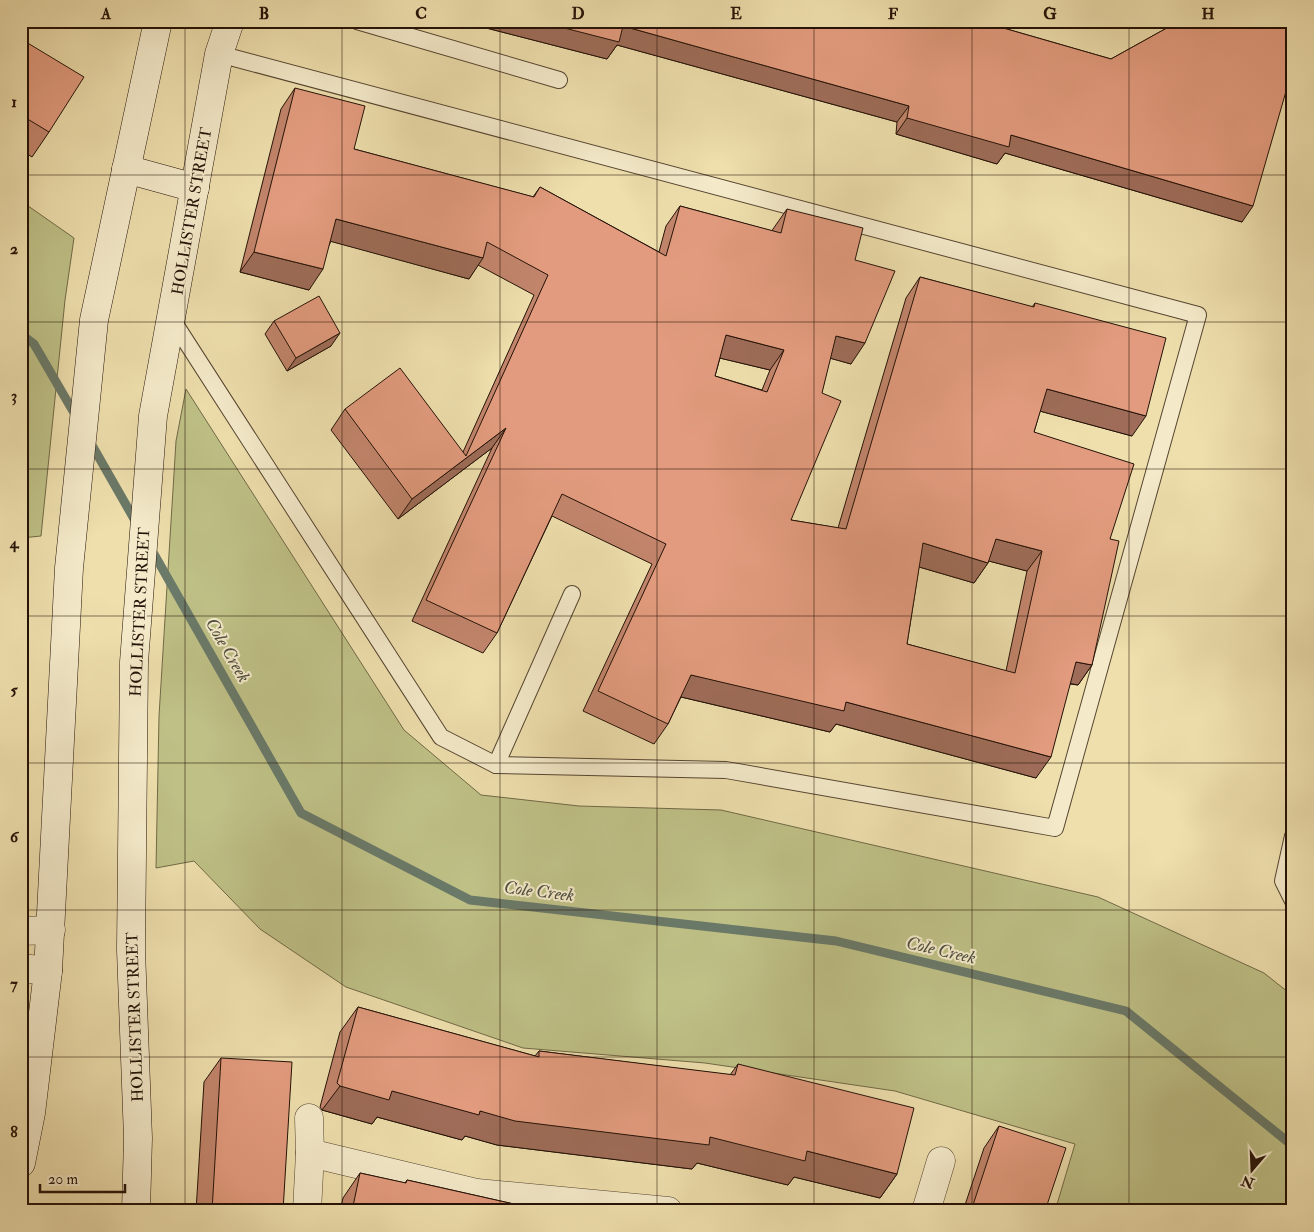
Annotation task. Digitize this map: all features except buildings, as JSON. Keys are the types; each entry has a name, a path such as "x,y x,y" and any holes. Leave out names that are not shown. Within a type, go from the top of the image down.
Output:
{"main road":[{"path":"21,1163 30,1113 52,930 69,568 94,320 158,21"},
{"name":"HOLLISTER STREET","path":"136,1211 138,1138 130,950 134,662 153,416 219,54 230,21"},
{"path":"126,169 195,188"},
{"path":"21,931 52,930"},
{"path":"21,968 48,971"},
{"path":"307,1211 310,1118"},
{"path":"310,1153 477,1193 668,1211"},
{"path":"926,1211 941,1161"}],"lane":[{"path":"357,21 558,80"},
{"path":"171,318 441,737 496,764 726,770 1055,828 1198,315 219,54"},
{"path":"496,764 572,594"},
{"path":"1293,836 1283,881 1293,901"}],"green space":[{"path":"21,201 74,238 65,300 41,536 21,538"},
{"path":"186,389 404,730 481,795 579,806 721,810 1098,897 1264,973 1293,996 1293,1211 1055,1211 1075,1144 895,1091 705,1063 523,1048 346,987 260,929 194,861 156,868 159,716 176,441"}],"waterway":[{"name":"Cole Creek","path":"21,334 34,344 77,418"},
{"name":"Cole Creek","path":"89,440 137,524"},
{"name":"Cole Creek","path":"150,547 301,813 470,900 836,941 1126,1011 1293,1146"}]}
